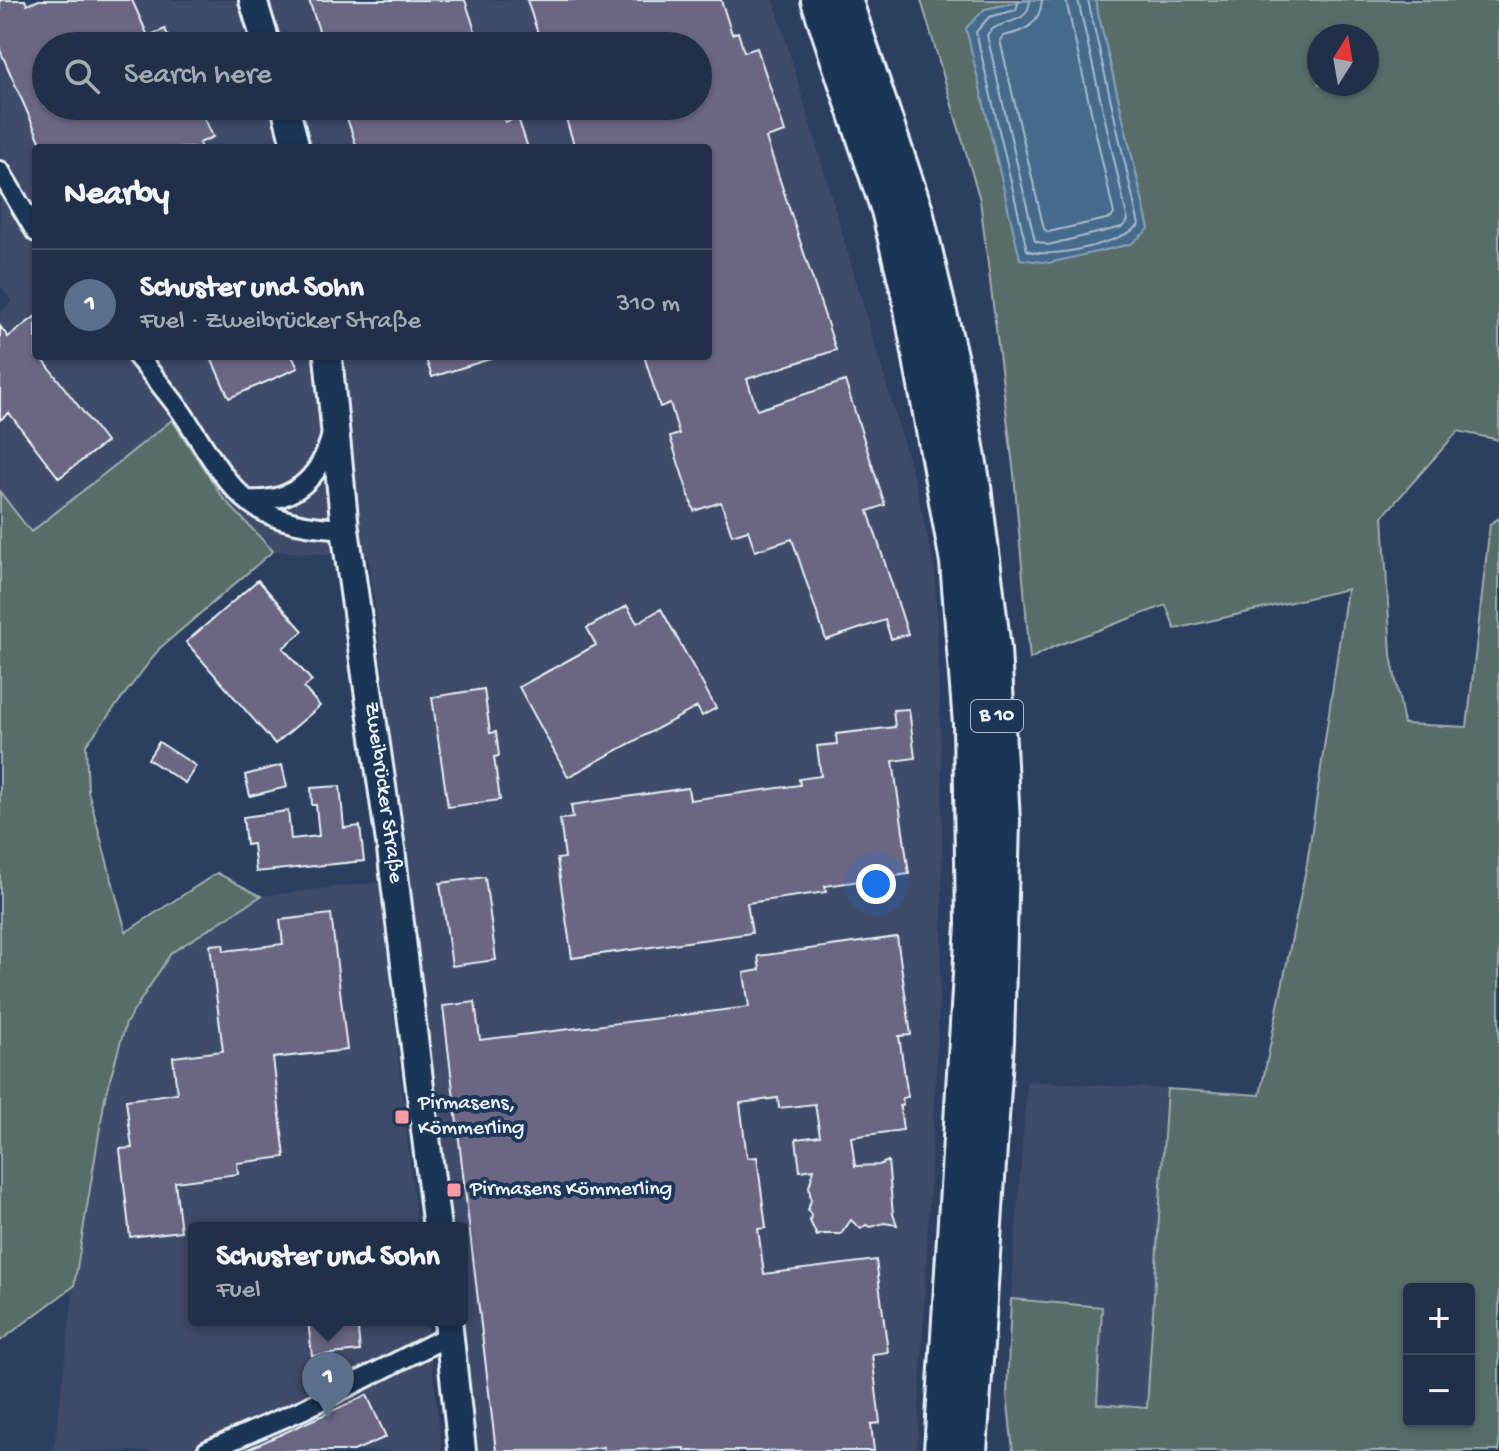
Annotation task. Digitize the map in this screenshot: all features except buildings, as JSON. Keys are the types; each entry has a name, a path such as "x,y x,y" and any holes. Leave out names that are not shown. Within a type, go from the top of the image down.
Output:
{"highway":[{"name":"B 10","path":"819,0 889,210 909,292 958,562 971,724 974,925 942,1451"},
{"name":"B 10","path":"844,0 915,211 953,373 973,487 993,649 1002,822 996,1042 969,1451"}],"street":[{"path":"253,0 263,32"},
{"path":"289,120 295,144"},
{"path":"0,171 32,225"},
{"path":"140,360 181,411 231,485 248,500 265,513 288,521 345,529"},
{"name":"Zweibrücker Straße","path":"328,360 345,529 391,849 436,1222"},
{"path":"248,500 267,502 282,498 309,481 323,459 334,427"},
{"path":"207,1451 304,1409 449,1327 462,1451"}],"shaded area":[{"path":"0,0 774,0 916,486 935,571 942,785 942,941 917,1451 478,1451 463,1326 468,1326 468,1222 450,1222 369,557 273,551 223,498 172,421 31,532 0,492 0,312 12,302 0,285"},
{"path":"379,882 416,1222 188,1222 188,1326 428,1326 442,1451 54,1451 74,1286 105,1097 126,1023 171,953 261,896"},
{"path":"1027,1081 1167,1089 1147,1408 1097,1405 1102,1307 1011,1299"}],"green space":[{"path":"921,0 1030,0 985,9 1149,229 1095,0 1499,0 1499,440 1458,431 1383,516 1391,655 1404,724 1467,727 1490,524 1499,518 1499,1451 1013,1451 1007,1395 1011,1299 1102,1307 1097,1404 1147,1408 1167,1089 1260,1095 1307,864 1347,589 1175,629 1166,605 1053,647 1030,659 1014,474 980,200"},
{"path":"172,420 223,498 273,551 160,648 86,745 88,791 126,932 217,873 261,896 171,953 126,1023 105,1097 74,1286 0,1341 0,492 31,532"}],"water":[{"path":"1030,0 1095,0 1149,229 1131,244 1049,263 1020,259 966,28 985,9"}],"place":[{"name":"Pirmasens, Kömmerling","path":"402,1117"},
{"name":"Pirmasens Kömmerling","path":"454,1190"},
{"name":"Schuster und Sohn","path":"328,1418"}]}
